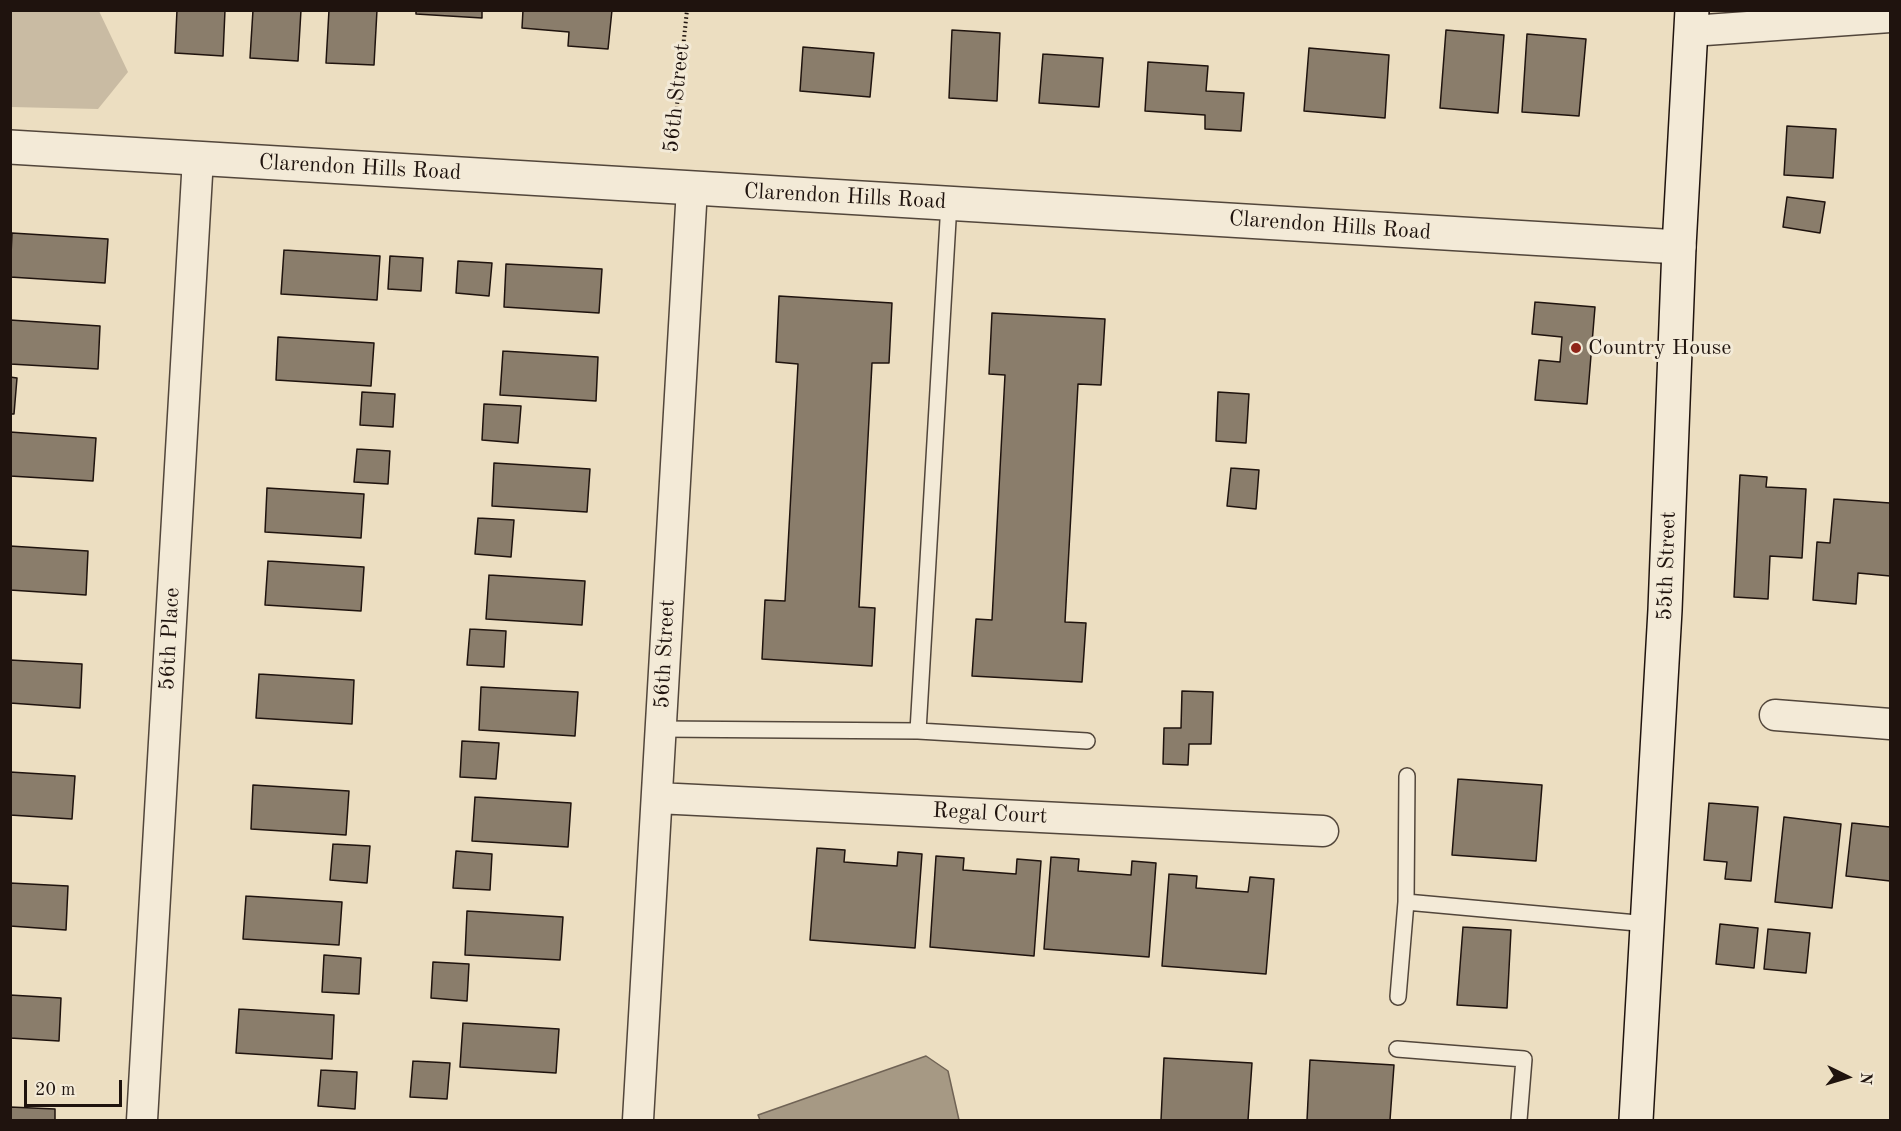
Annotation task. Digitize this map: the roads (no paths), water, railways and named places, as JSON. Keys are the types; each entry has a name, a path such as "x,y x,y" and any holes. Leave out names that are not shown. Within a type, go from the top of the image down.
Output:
{"street":[{"path":"1691,21 1890,18"},
{"name":"55th Street","path":"1635,1120 1665,610 1679,247 1691,21"},
{"name":"Clarendon Hills Road","path":"10,147 1679,247"},
{"name":"56th Place","path":"142,1120 198,158"},
{"name":"56th Street","path":"638,1120 657,798 680,187"},
{"path":"1775,715 1890,724"},
{"name":"Regal Court","path":"657,798 1323,831"}],"lane":[{"path":"918,731 949,203"},
{"path":"660,729 918,731 1087,741"},
{"path":"1398,997 1406,902 1407,776"},
{"path":"1406,902 1648,924"},
{"path":"1397,1049 1524,1059 1519,1120"}],"place":[{"name":"Country House","path":"1576,348"}]}
